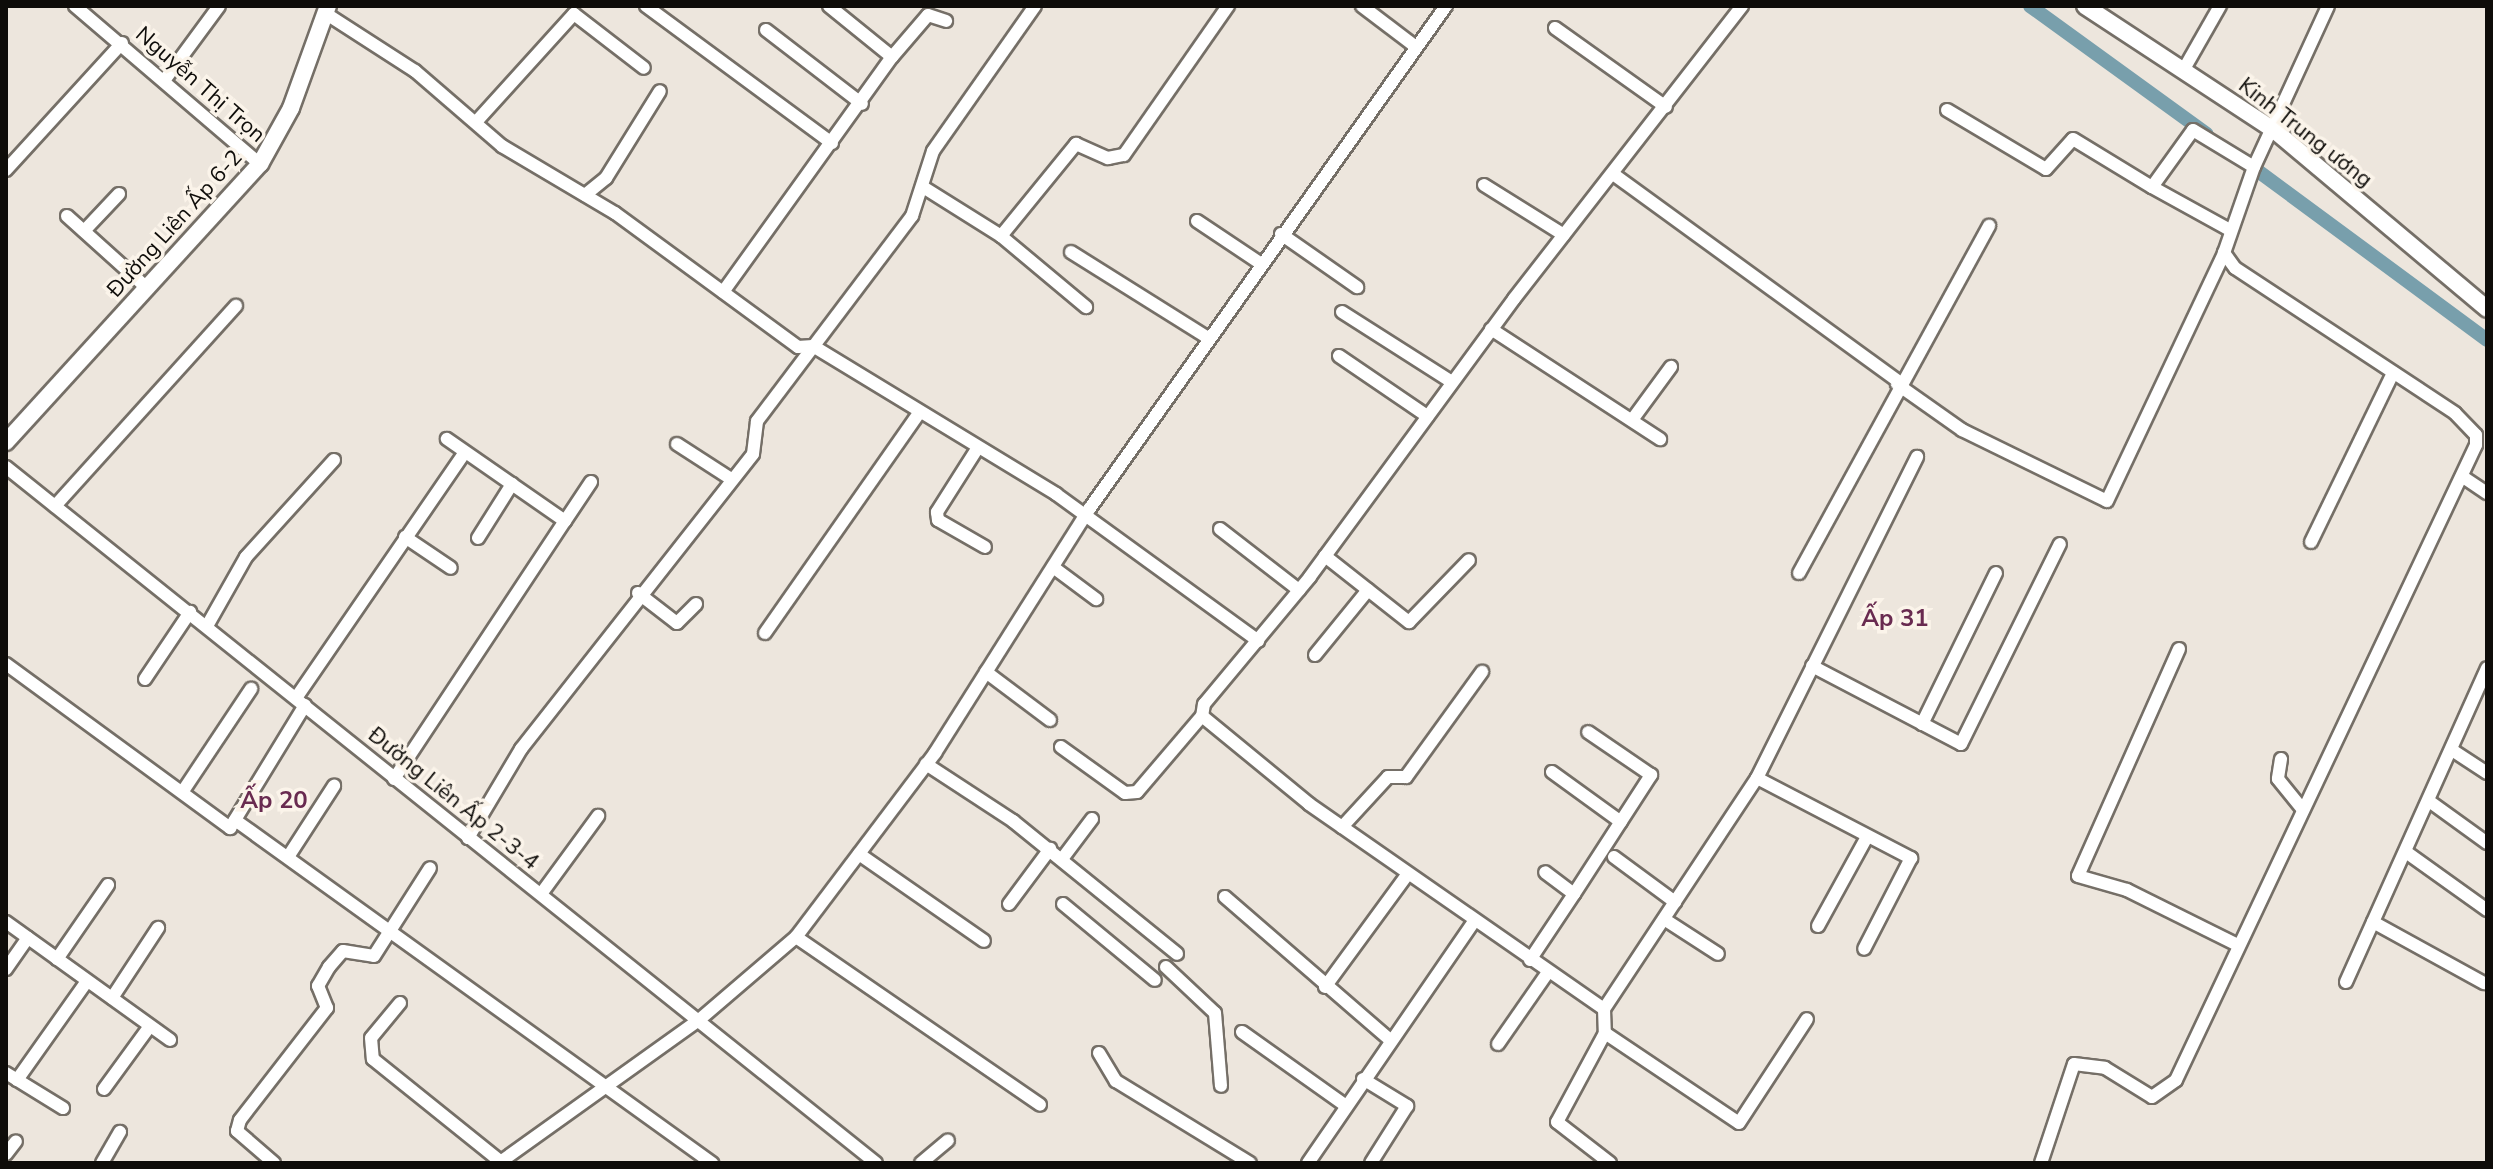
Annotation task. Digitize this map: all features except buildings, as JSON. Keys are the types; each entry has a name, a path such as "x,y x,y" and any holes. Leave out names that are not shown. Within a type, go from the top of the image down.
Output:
{"street":[{"name":"Nguyễn Thị Trọn","path":"75,6 166,78 260,164"},
{"path":"166,78 219,6"},
{"path":"646,6 832,143"},
{"path":"829,6 892,57"},
{"path":"468,838 521,749 638,593 753,454 757,421 912,216 933,151 1035,6"},
{"path":"1001,236 1076,144 1108,158 1124,155 1228,6"},
{"path":"1362,6 1416,47"},
{"path":"400,1003 371,1038 373,1059 500,1163 699,1020 796,937 926,764 1085,516 1260,263 1446,6"},
{"path":"1061,747 1125,793 1137,792 1202,716 1204,704 1299,590 1491,329 1742,6"},
{"name":"Kinh Trung ương","path":"2085,6 2184,69 2487,309"},
{"path":"2184,69 2220,6"},
{"path":"1613,174 1962,430 2105,502 2224,253 2254,167 2328,6"},
{"path":"327,9 538,171 585,195 798,347 813,346 1085,516 1258,641"},
{"name":"Đường Liên Ấp 6-2","path":"6,442 260,164 291,108 327,9"},
{"path":"476,122 574,14 644,68"},
{"path":"723,292 862,104 892,57 928,15 946,21"},
{"path":"1555,28 1666,107"},
{"path":"766,30 862,104"},
{"path":"6,170 122,43"},
{"path":"585,195 606,178 660,91"},
{"path":"1947,110 2046,169 2073,139 2230,230"},
{"path":"2152,187 2193,130 2254,167"},
{"path":"1484,185 1564,235"},
{"path":"923,187 1001,236 1086,307"},
{"path":"84,231 119,194"},
{"path":"67,216 147,288"},
{"path":"1197,221 1260,263"},
{"path":"1799,573 1898,383 1989,226"},
{"path":"1281,234 1357,287"},
{"path":"1071,252 1208,338"},
{"path":"2041,1163 2074,1064 2105,1068 2152,1097 2163,1094 2463,477 2476,435 2393,373 2235,268 2224,253"},
{"path":"55,506 236,306"},
{"path":"1342,312 1452,382"},
{"path":"1491,329 1660,439"},
{"path":"1339,356 1427,416"},
{"path":"1632,420 1671,367"},
{"path":"2311,542 2393,373"},
{"path":"765,633 919,413"},
{"path":"447,439 565,521"},
{"path":"677,444 731,479"},
{"path":"977,449 937,512 938,520 985,547"},
{"path":"6,664 230,828 300,702 405,537 465,452"},
{"path":"1610,1163 1557,1122 1605,1033 1604,1009 1757,778 1917,457"},
{"path":"207,626 246,557 334,460"},
{"name":"Đường Liên Ấp 2-3-4","path":"6,467 876,1163"},
{"path":"2463,477 2487,493"},
{"path":"394,779 591,482"},
{"path":"478,538 512,484"},
{"path":"1220,529 1299,590"},
{"path":"405,537 451,568"},
{"path":"1812,666 1961,744 1971,733 2060,544"},
{"path":"1325,556 1368,590 1416,620 1469,560"},
{"path":"1053,567 1096,599"},
{"path":"1922,724 1996,573"},
{"path":"1315,655 1368,590"},
{"path":"638,593 678,624 696,604"},
{"path":"145,679 190,612"},
{"path":"2179,649 2078,876 2127,890 2238,945"},
{"path":"2346,982 2487,668"},
{"path":"986,672 1050,720"},
{"path":"1342,827 1388,777 1406,777 1482,672"},
{"path":"183,791 251,689"},
{"path":"1202,716 1407,875 1473,923 1604,1009"},
{"path":"1530,960 1651,775 1588,732"},
{"path":"2452,750 2487,773"},
{"path":"2281,759 2278,779 2302,809"},
{"path":"926,764 1050,849 1177,954"},
{"path":"1552,772 1621,822"},
{"path":"1757,778 1911,858 1864,949"},
{"path":"288,857 334,786"},
{"path":"2429,801 2487,843"},
{"path":"541,894 598,816"},
{"path":"1062,859 1092,819"},
{"path":"235,820 712,1163"},
{"path":"1818,926 1867,837"},
{"path":"1009,904 1050,849"},
{"path":"2406,852 2487,910"},
{"path":"859,854 984,941"},
{"path":"1614,857 1675,902"},
{"path":"274,1163 237,1131 240,1120 327,1008 318,986 329,967 343,951 374,956 430,868"},
{"path":"1545,872 1574,894"},
{"path":"1325,987 1407,875"},
{"path":"57,959 108,885"},
{"path":"1225,897 1325,987 1389,1039"},
{"path":"1063,904 1155,980"},
{"path":"1664,919 1718,954"},
{"path":"6,922 170,1040"},
{"path":"2373,922 2484,983"},
{"path":"1308,1163 1389,1039 1473,923"},
{"path":"112,998 158,928"},
{"path":"796,937 1040,1105"},
{"path":"6,969 28,938"},
{"path":"1166,967 1215,1013 1221,1086"},
{"path":"1498,1044 1548,972"},
{"path":"63,1108 12,1076 87,981"},
{"path":"1605,1033 1739,1123 1807,1019"},
{"path":"104,1089 150,1026"},
{"path":"1242,1032 1346,1106"},
{"path":"1099,1053 1116,1081 1250,1163"},
{"path":"1363,1079 1407,1106 1371,1163"},
{"path":"102,1163 120,1132"},
{"path":"921,1163 948,1140"},
{"path":"6,1154 16,1141"}],"waterway":[{"path":"2030,6 2207,134"},
{"path":"2243,160 2487,340"}],"district":[{"name":"Ấp 31","path":"1895,619"},
{"name":"Ấp 20","path":"274,801"}]}
